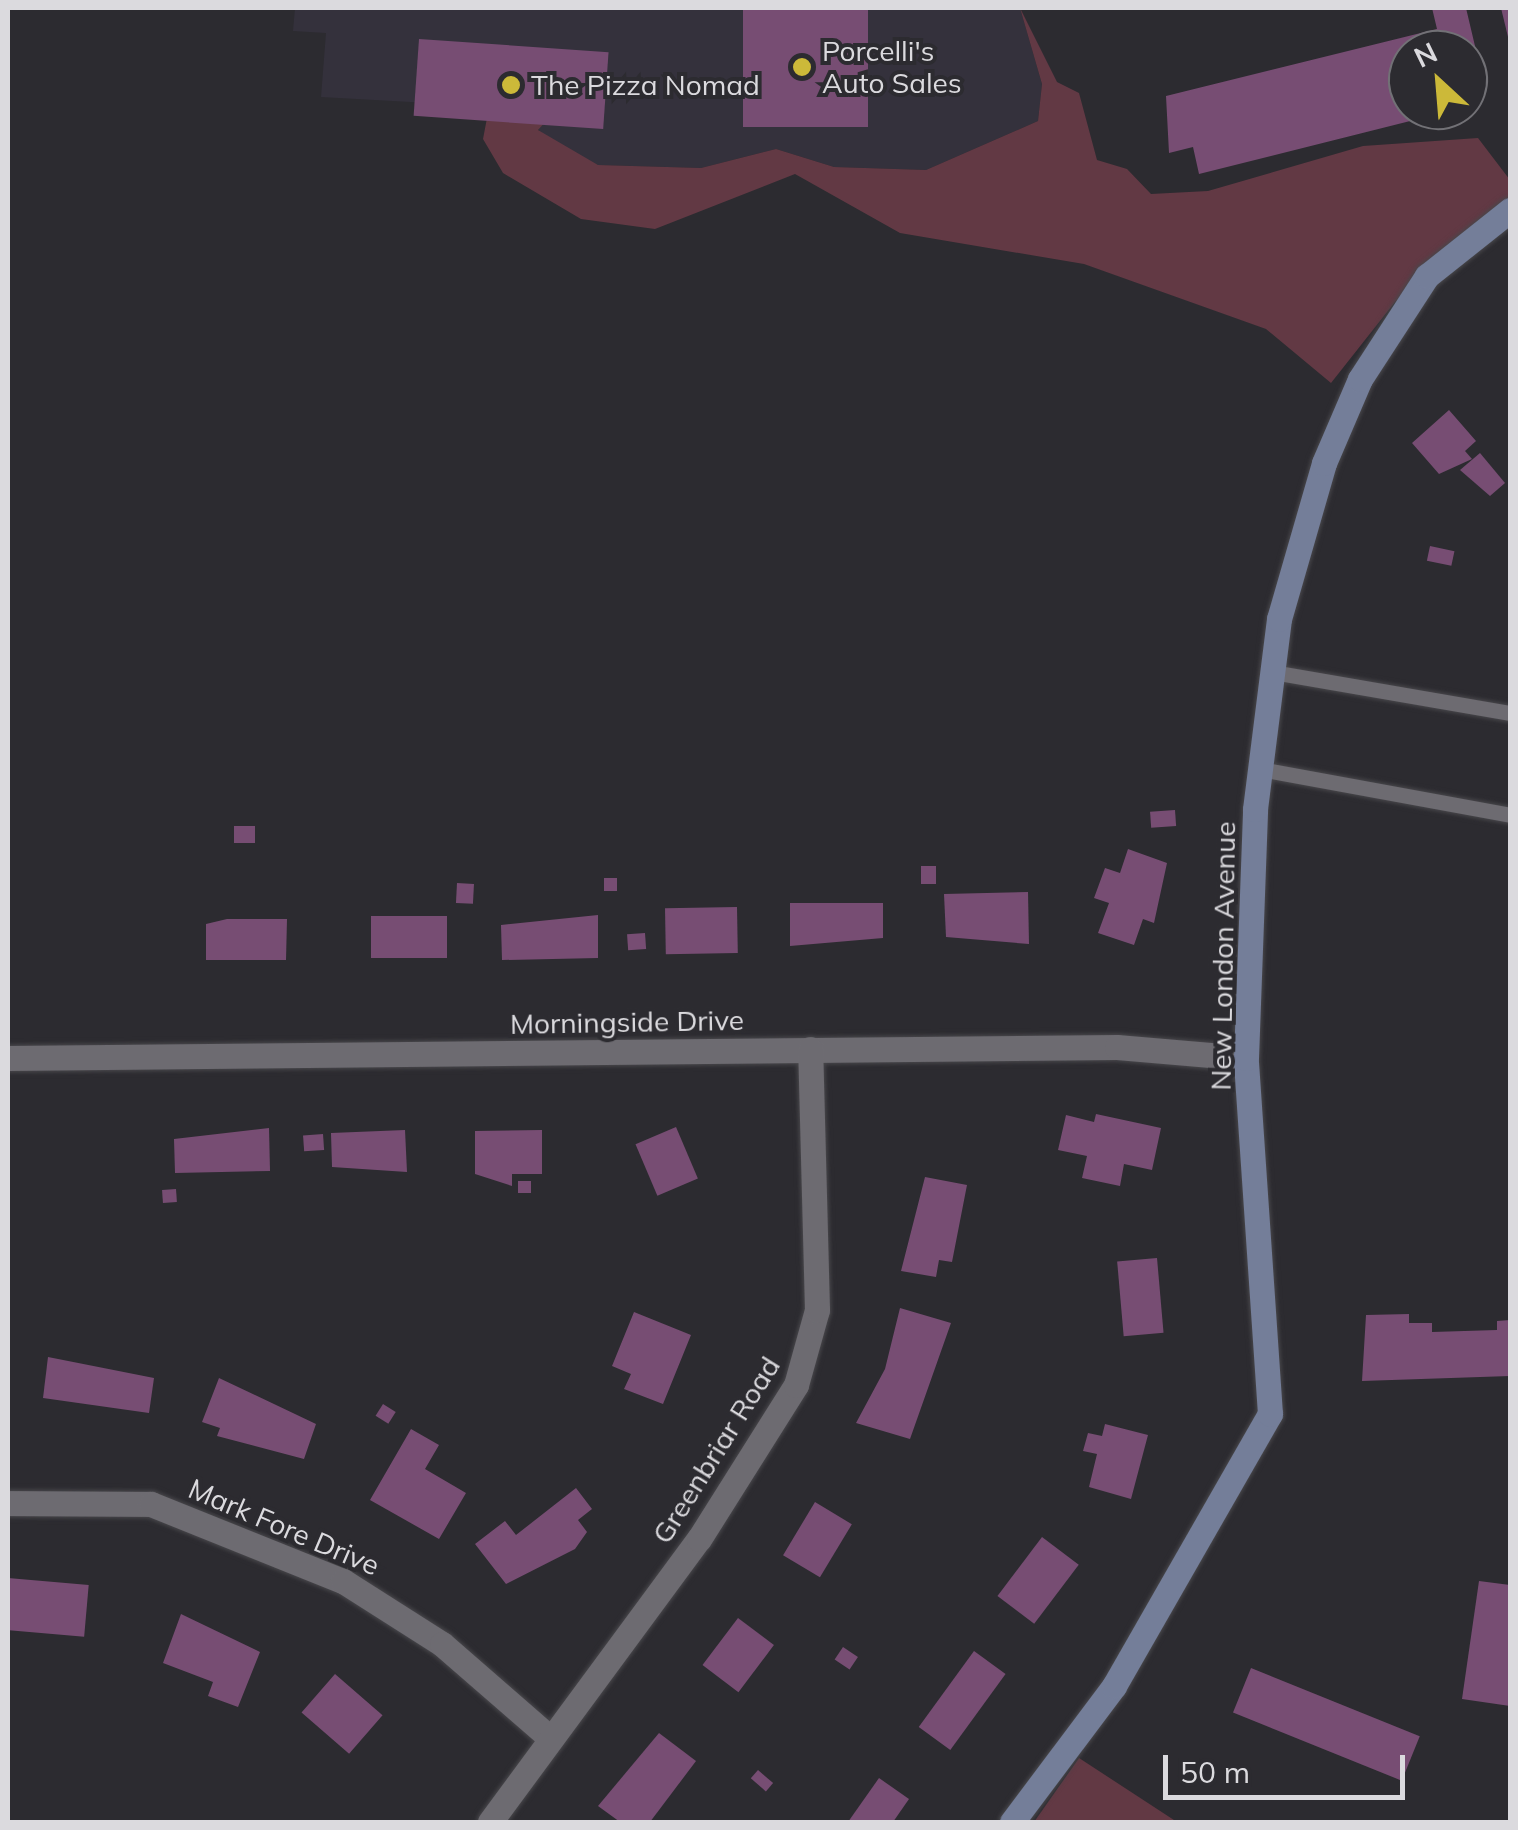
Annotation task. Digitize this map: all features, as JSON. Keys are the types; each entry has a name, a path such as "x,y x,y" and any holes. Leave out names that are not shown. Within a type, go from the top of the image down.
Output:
{"main road":[{"name":"New London Avenue","path":"1012,1822 1114,1686 1270,1414 1246,1058 1260,769 1272,672 1324,463 1360,380 1427,276 1510,210"}],"street":[{"name":"Morningside Drive","path":"8,1058 1117,1046 1246,1058"},
{"name":"Greenbriar Road","path":"490,1822 699,1540 811,1346 819,1208 810,1049"},
{"name":"Mark Fore Drive","path":"8,1503 151,1504 343,1581 442,1644 550,1738"}],"lane":[{"path":"1272,672 1510,713"},
{"path":"1260,769 1510,815"}],"shaded area":[{"path":"295,8 1020,8 1042,84 1038,121 926,170 834,167 776,149 701,168 598,165 547,142 538,129 555,110 321,97 326,33 293,31"},
{"path":"1020,8 1057,82 1079,93 1097,160 1127,169 1151,194 1208,191 1363,146 1478,138 1510,180 1510,206 1395,302 1331,383 1266,329 1084,264 900,233 795,174 655,229 581,219 503,173 483,139 487,118 557,109 538,130 598,165 701,168 776,149 834,167 926,170 1038,121 1042,84"},
{"path":"1079,1758 1177,1822 1034,1822"}],"building":[{"name":"Porcelli's Auto Sales","path":"743,8 868,8 868,127 743,127"},
{"path":"1432,8 1466,8 1471,30 1433,30 1437,29"},
{"path":"1501,8 1510,8 1510,41 1509,41"},
{"name":"The Pizza Nomad","path":"419,39 609,52 603,129 414,116"},
{"path":"1388,41 1388,127 1199,174 1193,147 1169,153 1166,96"},
{"path":"1449,410 1476,441 1465,451 1472,459 1439,474 1412,443"},
{"path":"1480,453 1505,483 1490,496 1460,470"},
{"path":"1430,546 1454,551 1451,566 1427,561"},
{"path":"1175,810 1176,826 1151,828 1150,812"},
{"path":"234,826 255,826 255,843 234,843"},
{"path":"1128,849 1167,863 1154,923 1143,919 1134,945 1098,933 1109,903 1094,898 1105,868 1120,873"},
{"path":"921,866 936,866 936,884 921,884"},
{"path":"604,878 617,878 617,891 604,891"},
{"path":"457,883 474,884 473,904 456,903"},
{"path":"1028,892 1029,944 946,937 944,894"},
{"path":"790,903 883,903 883,938 790,946"},
{"path":"737,907 738,953 666,954 665,908"},
{"path":"598,915 598,958 502,960 501,925"},
{"path":"371,916 447,916 447,958 371,958"},
{"path":"227,919 287,919 286,960 206,960 206,924"},
{"path":"645,933 646,949 628,950 627,934"},
{"path":"1096,1114 1161,1128 1152,1170 1124,1164 1120,1186 1082,1178 1087,1156 1058,1150 1066,1115 1094,1122"},
{"path":"676,1127 698,1179 657,1196 635,1144"},
{"path":"269,1128 270,1171 175,1173 174,1139"},
{"path":"405,1130 407,1172 332,1167 331,1133"},
{"path":"542,1130 542,1174 512,1174 512,1186 475,1174 475,1131"},
{"path":"323,1134 324,1150 304,1151 303,1135"},
{"path":"925,1177 967,1185 952,1262 939,1260 936,1277 901,1271"},
{"path":"518,1181 531,1181 531,1193 518,1193"},
{"path":"176,1189 177,1202 163,1203 162,1190"},
{"path":"1157,1258 1164,1333 1124,1336 1117,1261"},
{"path":"900,1308 951,1323 910,1439 856,1423 885,1369"},
{"path":"634,1312 691,1335 663,1404 624,1389 631,1374 612,1366"},
{"path":"1409,1314 1409,1323 1432,1323 1432,1332 1497,1330 1497,1321 1510,1320 1510,1376 1362,1381 1366,1315"},
{"path":"48,1357 154,1378 149,1413 43,1398"},
{"path":"219,1378 316,1424 304,1459 217,1436 220,1428 202,1422"},
{"path":"383,1404 396,1412 388,1424 376,1416"},
{"path":"1105,1424 1148,1435 1131,1499 1089,1487 1097,1454 1083,1451 1088,1433 1102,1436"},
{"path":"411,1429 439,1445 425,1469 466,1493 439,1539 370,1500"},
{"path":"576,1488 592,1509 578,1520 587,1532 575,1549 506,1584 475,1544 505,1521 516,1535"},
{"path":"815,1502 852,1524 820,1577 783,1555"},
{"path":"1042,1537 1079,1565 1034,1624 997,1596"},
{"path":"8,1578 89,1585 84,1637 8,1630"},
{"path":"1479,1581 1510,1585 1510,1706 1462,1699"},
{"path":"181,1614 260,1652 238,1707 208,1696 213,1682 163,1663"},
{"path":"738,1618 774,1645 738,1692 702,1665"},
{"path":"843,1647 858,1657 850,1670 835,1659"},
{"path":"974,1651 1006,1674 950,1750 919,1727"},
{"path":"1251,1668 1420,1736 1402,1781 1233,1713"},
{"path":"335,1674 383,1715 349,1754 302,1712"},
{"path":"659,1733 696,1761 650,1822 620,1822 598,1806"},
{"path":"758,1770 773,1783 766,1791 751,1778"},
{"path":"879,1778 909,1799 893,1822 848,1822"}],"place":[{"name":"Porcelli's Auto Sales","path":"802,67"},
{"name":"The Pizza Nomad","path":"511,85"}]}
